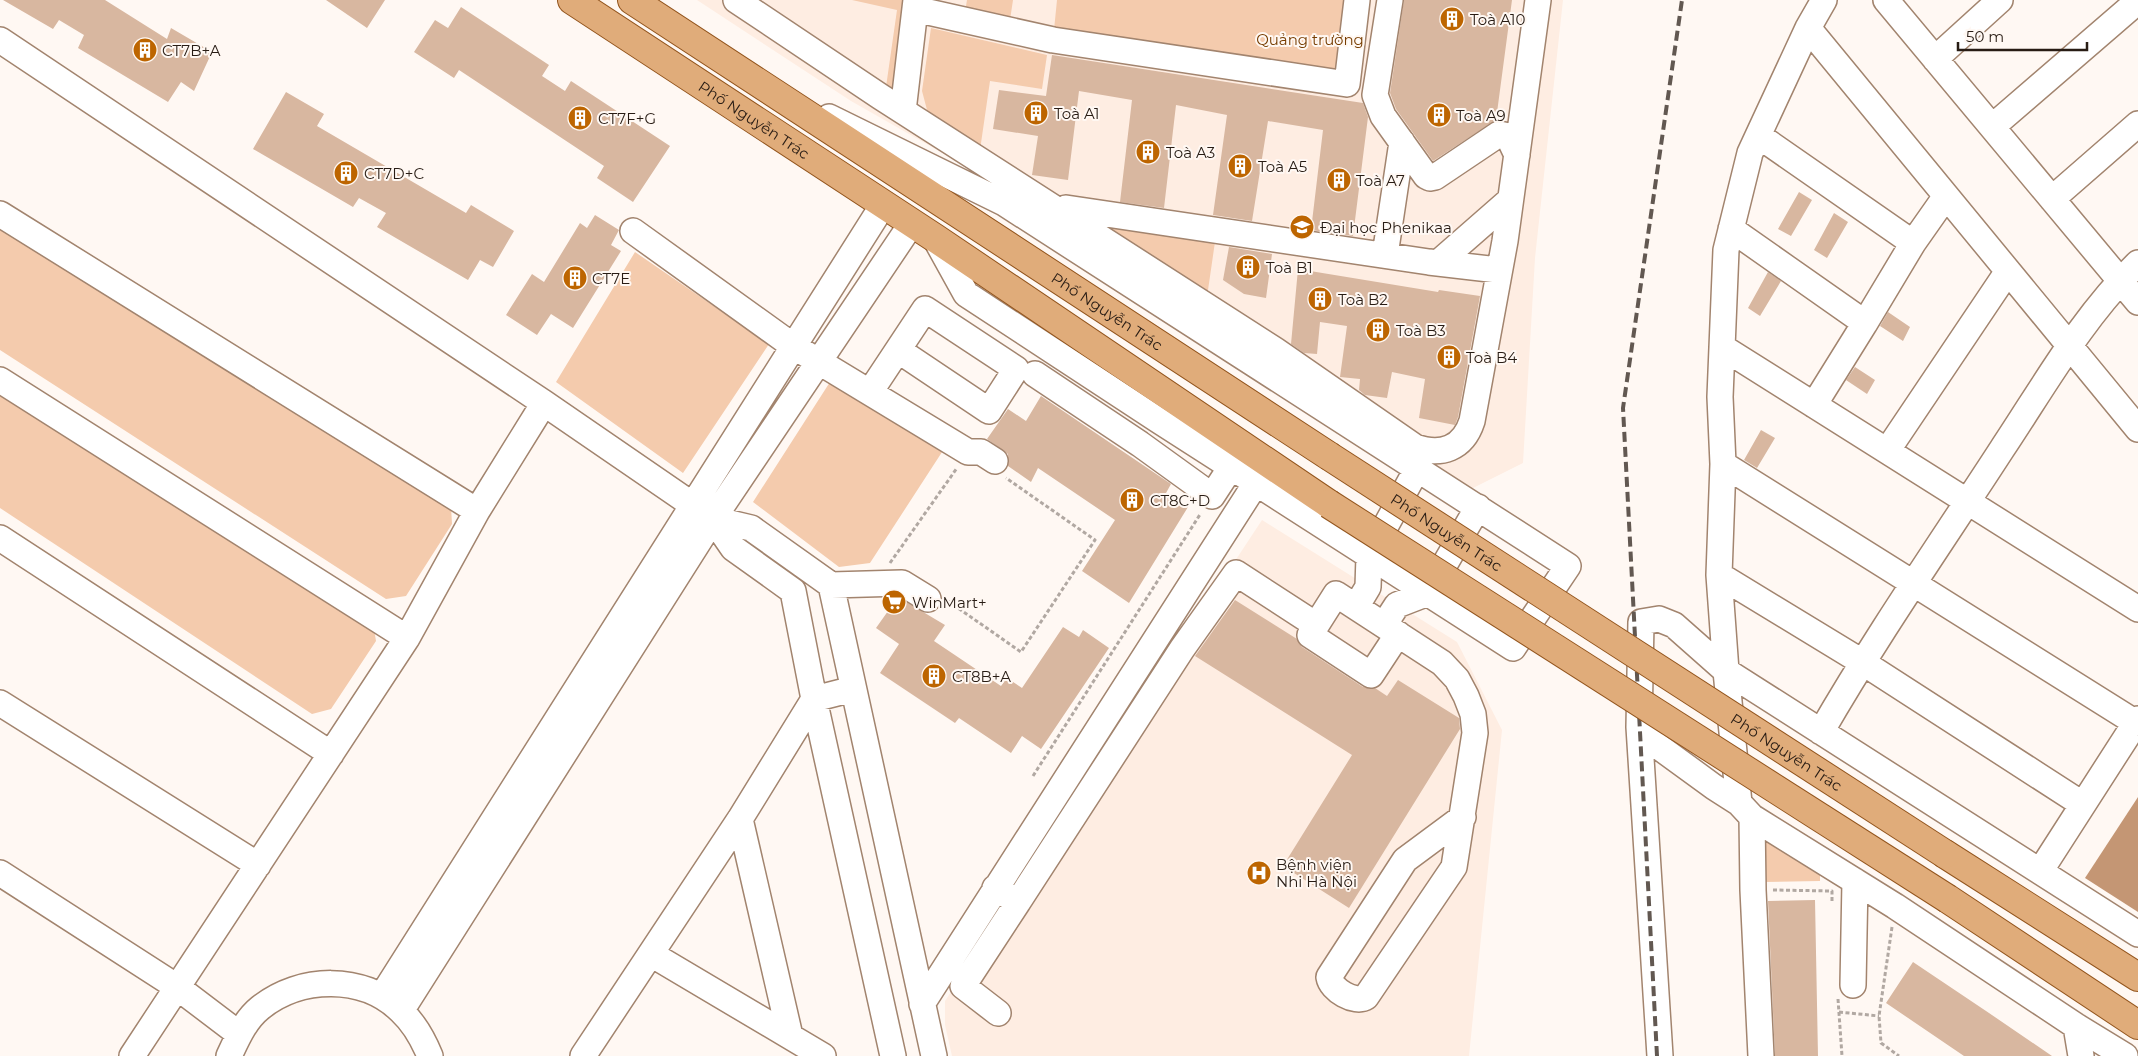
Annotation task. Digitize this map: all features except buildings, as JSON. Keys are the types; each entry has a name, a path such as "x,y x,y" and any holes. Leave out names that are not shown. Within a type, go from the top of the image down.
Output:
{"main road":[{"name":"Phố Nguyễn Trác","path":"572,0 912,223 1329,504 1948,899 2138,1024"},
{"name":"Phố Nguyễn Trác","path":"632,0 1330,456 2138,977"}],"street":[{"path":"736,0 881,97 1052,204 1275,350 1415,447 1433,452 1451,449 1470,430 1510,200 1538,0"},
{"path":"915,4 948,14 953,11 955,0"},
{"path":"915,4 1053,40 1347,84 1358,0"},
{"path":"1390,0 1376,96 1380,111 1426,176 1430,178 1499,134 1508,136 1517,154"},
{"path":"1761,1056 1753,890 1746,810 1726,671 1719,575 1722,464 1720,397 1726,250 1750,153 1808,28 1824,0"},
{"path":"1886,0 2138,302"},
{"path":"1935,59 2000,0"},
{"path":"1992,127 2138,1"},
{"path":"903,111 915,4"},
{"path":"1808,28 2138,429"},
{"path":"0,40 544,403 702,513 733,548 793,591 814,699 892,1056"},
{"name":"Phố Nguyễn Trác","path":"757,82 1004,203 1568,566 1514,648 1158,420 966,294 934,238"},
{"path":"2052,199 2138,124"},
{"path":"1759,136 1913,243"},
{"path":"1385,255 1402,142"},
{"path":"1814,404 1913,243 1946,196"},
{"path":"1438,263 1510,200"},
{"path":"1052,204 1096,214 1498,270"},
{"path":"401,1011 702,513 793,346 883,205"},
{"path":"0,214 477,511"},
{"path":"382,996 702,513 818,362 912,223"},
{"path":"1731,229 1865,323"},
{"path":"633,231 793,346 968,452 980,452 996,467"},
{"path":"1821,732 1862,662 2070,346 2120,281 2138,263"},
{"path":"1888,451 2008,271"},
{"path":"870,392 925,309 1016,369 989,411 898,350"},
{"path":"1722,347 2138,609"},
{"path":"1036,374 1140,444 1212,496 1231,467"},
{"path":"0,380 408,638"},
{"path":"132,1056 408,638 477,511 544,403"},
{"path":"1140,444 1158,420"},
{"path":"1722,464 2137,721 2041,870"},
{"path":"1356,607 1368,587 1369,556 1417,469"},
{"path":"922,1004 1256,483"},
{"path":"1463,818 1404,860 1329,977 1333,986 1355,1000 1361,1000 1366,997 1454,867 1463,818 1475,733 1473,714 1457,679 1442,663 1391,630 1336,594 1310,635 1371,675 1391,630 1397,604 1428,593 1478,507"},
{"path":"702,513 752,528 831,585 902,583 934,598"},
{"path":"0,538 331,754"},
{"path":"998,1013 963,986 1182,649 1236,573 1316,625"},
{"path":"1719,575 1862,662 2082,804"},
{"path":"831,585 934,1056"},
{"path":"1660,1056 1640,733 1641,622 1659,619 1674,625 1726,671 2041,870 2138,934"},
{"path":"583,1056 740,818 814,699 853,690"},
{"path":"0,703 258,866"},
{"path":"1640,733 1746,810 2076,1026 2125,1056"},
{"path":"740,818 790,1036"},
{"path":"0,873 176,987 234,1045 260,1008 287,991 319,983 351,985 382,996 401,1011 420,1033 430,1056"},
{"path":"1853,985 1855,881"},
{"path":"995,888 1018,902"},
{"path":"651,954 823,1056"},
{"path":"2076,1026 2081,1056"}],"path":[{"path":"874,584 968,452"},
{"path":"934,598 1021,652 1095,540 996,467"},
{"path":"1033,776 1212,496"},
{"path":"891,562 899,567"},
{"path":"1753,890 1832,890"},
{"path":"1895,906 1879,1016 1881,1043 1899,1056"},
{"path":"1839,1012 1879,1016"}],"shaded area":[{"name":"Đại học Phenikaa","path":"697,0 1563,0 1535,258 1523,463 1471,489 1018,196 851,101"},
{"name":"Bệnh viện Nhi Hà Nội","path":"1262,520 1457,642 1502,730 1469,1056 952,1056 945,1025 945,1001"},
{"path":"2138,797 2138,912 2085,878"}],"green space":[{"path":"852,0 908,0 893,94 886,87 897,10"},
{"path":"967,0 1013,0 1010,20 965,12"},
{"name":"Quảng trường","path":"1057,0 1357,0 1347,84 1053,40"},
{"path":"931,28 1047,55 1042,89 990,81 980,150 930,121 922,91"},
{"path":"0,218 451,506 452,524 406,596 386,599 0,350"},
{"path":"1100,219 1216,235 1207,297 1101,228"},
{"path":"635,252 769,344 683,473 556,382"},
{"path":"0,381 373,623 376,641 331,709 312,714 0,508"},
{"path":"830,382 944,449 870,563 839,567 753,502"},
{"path":"1761,830 1820,867 1820,881 1764,882"}],"railway":[{"path":"1657,1056 1623,408 1682,0"}],"place":[{"name":"Toà A10","path":"1452,19"},
{"name":"CT7B+A","path":"145,50"},
{"name":"Toà A1","path":"1036,113"},
{"name":"Toà A9","path":"1439,115"},
{"name":"CT7F+G","path":"580,118"},
{"name":"Toà A3","path":"1148,152"},
{"name":"Toà A5","path":"1240,166"},
{"name":"CT7D+C","path":"346,173"},
{"name":"Toà A7","path":"1339,180"},
{"name":"Đại học Phenikaa","path":"1302,227"},
{"name":"Toà B1","path":"1248,267"},
{"name":"CT7E","path":"575,278"},
{"name":"Toà B2","path":"1320,299"},
{"name":"Toà B3","path":"1378,330"},
{"name":"Toà B4","path":"1449,357"},
{"name":"CT8C+D","path":"1132,500"},
{"name":"WinMart+","path":"894,602"},
{"name":"CT8B+A","path":"934,676"},
{"name":"Bệnh viện Nhi Hà Nội","path":"1259,873"}]}
